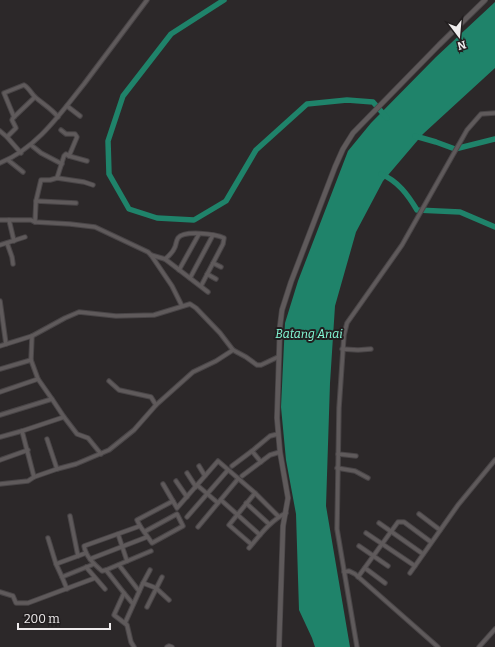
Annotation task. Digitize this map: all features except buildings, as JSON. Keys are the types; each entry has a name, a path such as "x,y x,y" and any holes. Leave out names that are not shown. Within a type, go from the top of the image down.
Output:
{"street":[{"path":"0,163 21,153 58,117 147,0"},
{"path":"278,647 283,526 288,498 278,434 278,357 282,310 290,282 313,220 343,149 353,133 485,0"},
{"path":"7,138 16,128 12,120 14,117 4,93 24,85 27,86 36,97 58,117"},
{"path":"14,117 36,97"},
{"path":"67,106 80,116"},
{"path":"357,647 337,529 337,468 342,349 344,334 347,323 402,245 467,130 479,116 486,113 495,113"},
{"path":"61,130 66,134 77,135 69,156"},
{"path":"0,131 21,153"},
{"path":"31,144 41,153 62,164"},
{"path":"57,178 65,155 87,161"},
{"path":"8,160 24,172"},
{"path":"35,222 36,201 41,180 57,178 94,185"},
{"path":"36,201 76,203"},
{"path":"0,220 31,220 35,222 95,227 148,252 172,286 182,306"},
{"path":"9,220 14,241"},
{"path":"165,259 172,253 180,236 198,234 222,237 225,240 201,286"},
{"path":"179,270 198,234"},
{"path":"190,278 213,235"},
{"path":"0,245 25,237"},
{"path":"7,243 12,257 12,264"},
{"path":"151,255 165,259 208,292"},
{"path":"213,263 221,267"},
{"path":"207,274 216,279"},
{"path":"0,301 6,344"},
{"path":"0,346 32,336 79,312 116,316 154,315 190,304 196,308 220,333 233,350 258,365 278,357"},
{"path":"32,336 31,360 38,379 77,434 88,438 101,454"},
{"path":"342,349 371,349"},
{"path":"0,484 28,480 57,469 76,464 109,450 125,438 156,405 193,372 216,361 233,350"},
{"path":"0,369 31,360"},
{"path":"0,392 38,379"},
{"path":"109,381 119,390 151,398 156,405"},
{"path":"0,415 52,399"},
{"path":"0,437 64,417"},
{"path":"22,431 34,477"},
{"path":"232,466 270,436 278,434"},
{"path":"47,439 57,469"},
{"path":"0,460 28,450"},
{"path":"252,451 261,462"},
{"path":"242,476 273,454 280,452"},
{"path":"338,454 356,456"},
{"path":"410,573 440,530 495,460"},
{"path":"163,484 177,508 218,461 255,493 278,516"},
{"path":"199,466 205,476"},
{"path":"337,468 355,471 368,478"},
{"path":"187,517 228,470"},
{"path":"187,473 196,486 237,514 260,535"},
{"path":"198,527 238,479"},
{"path":"176,480 186,497"},
{"path":"255,493 229,523 229,526 250,546 269,524 278,516 286,513"},
{"path":"144,532 176,514 183,526 152,543 144,532 140,526 137,520 173,501"},
{"path":"246,503 269,524"},
{"path":"419,514 440,530"},
{"path":"70,516 78,556"},
{"path":"358,576 398,522 402,521 431,542"},
{"path":"378,523 423,554"},
{"path":"134,604 104,571 94,564 86,553 84,546 140,526"},
{"path":"366,533 415,566"},
{"path":"118,534 127,560"},
{"path":"90,559 123,548 148,537"},
{"path":"48,538 56,564 67,589"},
{"path":"359,546 388,566"},
{"path":"0,592 13,596 16,603 25,603 67,589 95,577 127,560 151,551"},
{"path":"56,564 86,553"},
{"path":"62,577 94,564"},
{"path":"119,565 139,592"},
{"path":"86,567 105,589"},
{"path":"365,568 386,583"},
{"path":"125,623 150,570"},
{"path":"344,572 352,572 358,576 438,647"},
{"path":"147,608 162,577"},
{"path":"143,583 156,588 169,600"},
{"path":"124,594 114,615 129,627 131,642 134,647"},
{"path":"479,647 495,629"},
{"path":"167,647 172,647"}],"water":[{"name":"Batang Anai","path":"495,2 495,68 423,134 383,181 356,232 335,306 330,383 326,506 350,647 315,647 299,610 296,514 286,460 281,407 285,323 298,281 348,151 371,123 436,57"}],"waterway":[{"path":"224,0 171,34 123,96 108,141 109,174 129,209 157,218 194,220 226,201 256,150 307,104 347,100 373,102 387,118"},
{"path":"415,136 455,149 495,139"},
{"path":"381,174 393,180 402,189 417,210 460,212 495,227"}]}
